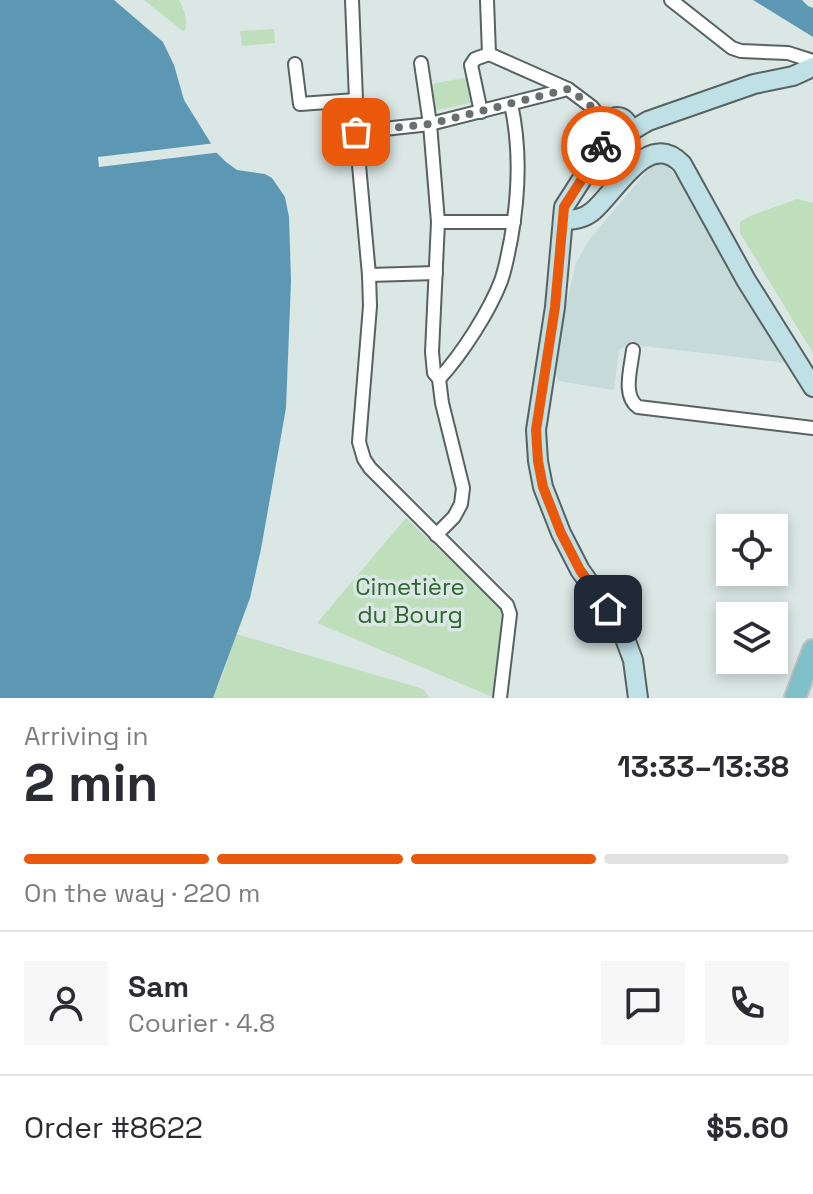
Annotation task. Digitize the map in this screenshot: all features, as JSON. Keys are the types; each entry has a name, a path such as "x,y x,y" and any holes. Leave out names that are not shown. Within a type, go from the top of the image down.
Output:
{"main road":[{"path":"795,698 813,650"},
{"path":"809,698 813,690"}],"street":[{"path":"352,0 356,132 370,306 359,442 370,468 507,605 510,614 500,698"},
{"path":"487,0 489,54"},
{"path":"671,0 732,48 788,53 813,64"},
{"path":"481,112 471,65 475,59 489,54 568,89 617,128"},
{"path":"421,63 430,124 438,222 432,352 434,373 439,379 463,488 461,504 454,517 436,535"},
{"path":"295,64 300,104 356,100"},
{"path":"638,698 628,643 580,570 561,533 543,487 538,461 536,430 555,307 564,207 617,128 648,121 754,84 793,76 813,64"},
{"path":"356,132 430,124 568,89"},
{"path":"439,379 479,323 505,268 514,222 519,157 511,104"},
{"path":"563,219 572,221 591,213 629,171 655,153 674,156 682,164 746,280 813,387"},
{"path":"438,222 514,222"},
{"path":"369,275 436,273"},
{"path":"633,350 629,394 631,402 638,407 813,428"}],"shaded area":[{"path":"656,163 671,170 681,183 786,363 628,344 619,350 614,390 558,381 553,361 576,263 589,240"}],"green space":[{"path":"144,0 179,0 185,15 185,30 183,31"},
{"path":"274,29 275,43 242,46 240,31"},
{"path":"464,78 469,81 473,98 470,103 438,110 434,107 432,86"},
{"path":"797,199 813,203 813,353 740,233 740,222 750,216"},
{"name":"Cimetière du Bourg","path":"406,518 505,612 495,698 317,623"},
{"path":"236,634 423,689 430,698 213,698"}],"water":[{"path":"0,0 114,0 163,42 174,65 184,100 217,153 237,170 272,178 285,197 289,217 291,281 286,408 250,598 213,698 0,698"},
{"path":"753,0 802,0 813,8 813,37"}],"pier":[{"path":"216,143 222,152 99,167 98,157"}],"way so far":[{"path":"356,132 430,124 568,89 592,107 607,126 601,146"}],"route":[{"path":"601,146 564,207 555,307 536,430 543,487 561,533 580,570 608,609"}]}
